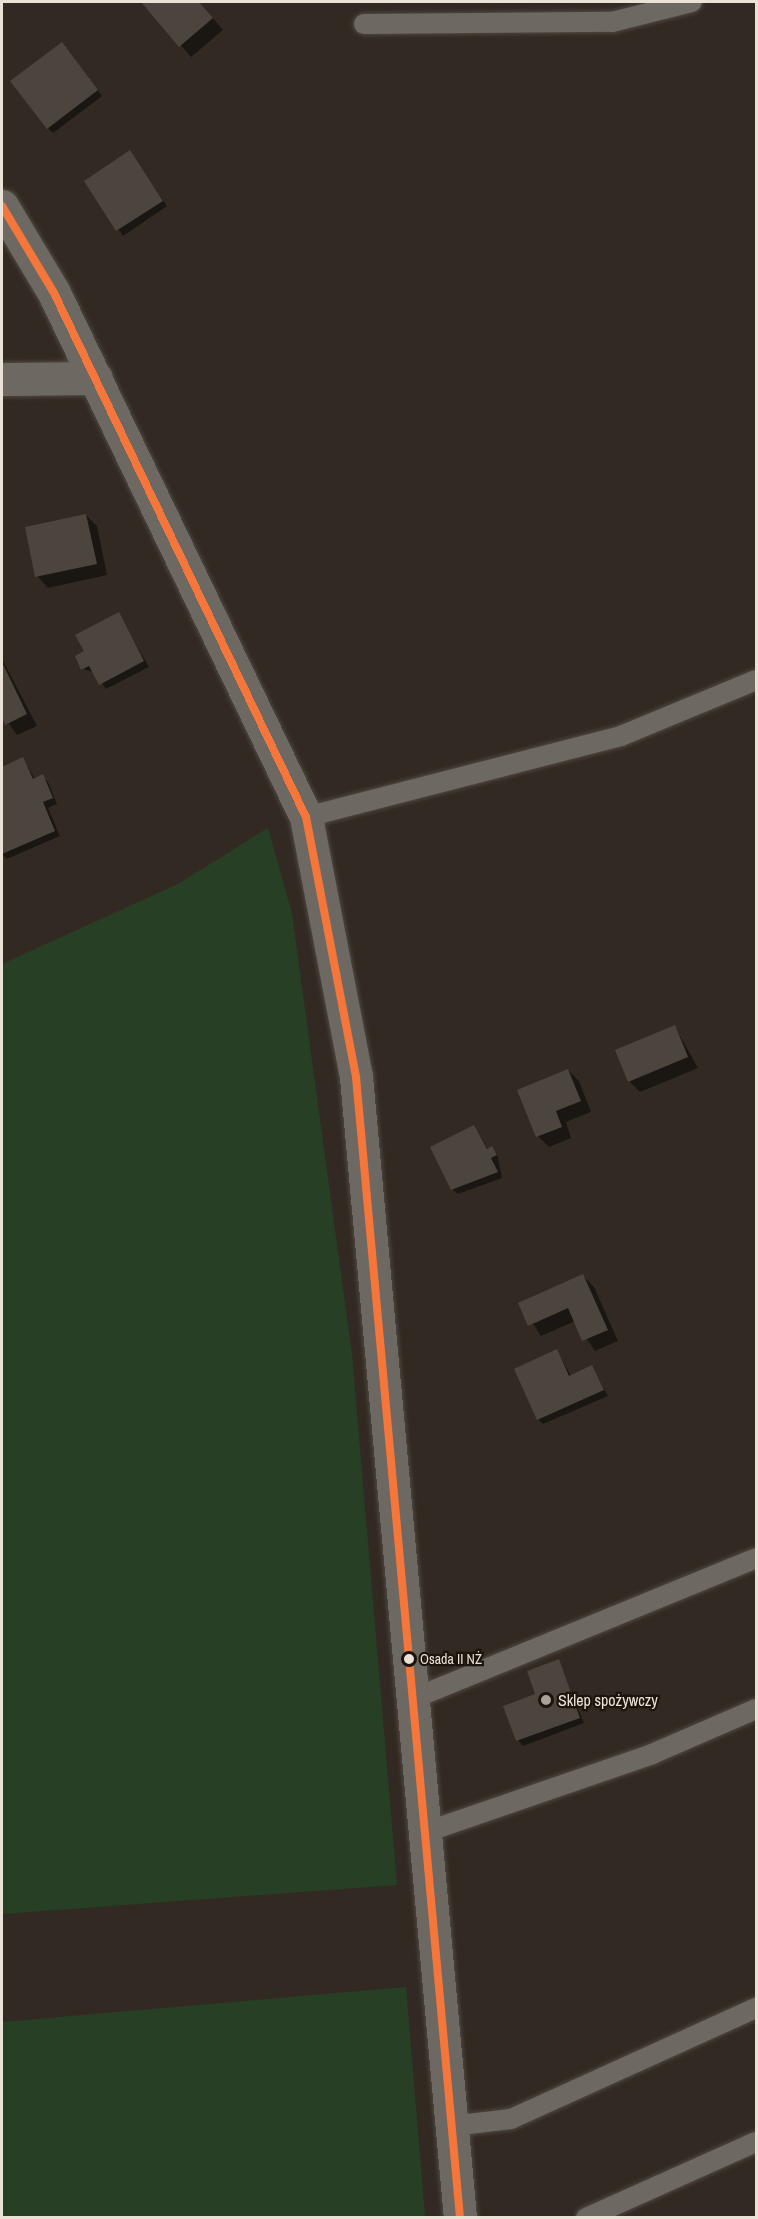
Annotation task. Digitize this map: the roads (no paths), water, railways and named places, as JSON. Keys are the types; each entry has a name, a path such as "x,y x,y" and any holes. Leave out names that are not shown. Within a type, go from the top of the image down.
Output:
{"street":[{"path":"2,206 54,293 306,817 357,1077 415,1698 460,2217"},
{"path":"2,380 96,378"}],"lane":[{"path":"364,24 612,22 692,2"},
{"path":"306,817 621,736 756,680"},
{"path":"415,1698 756,1558"},
{"path":"426,1832 652,1754 756,1709"},
{"path":"452,2126 511,2119 756,2008"},
{"path":"586,2217 756,2142"}],"place":[{"name":"Osada II NŻ","path":"409,1659"},
{"name":"Sklep spożywczy","path":"546,1700"}]}
